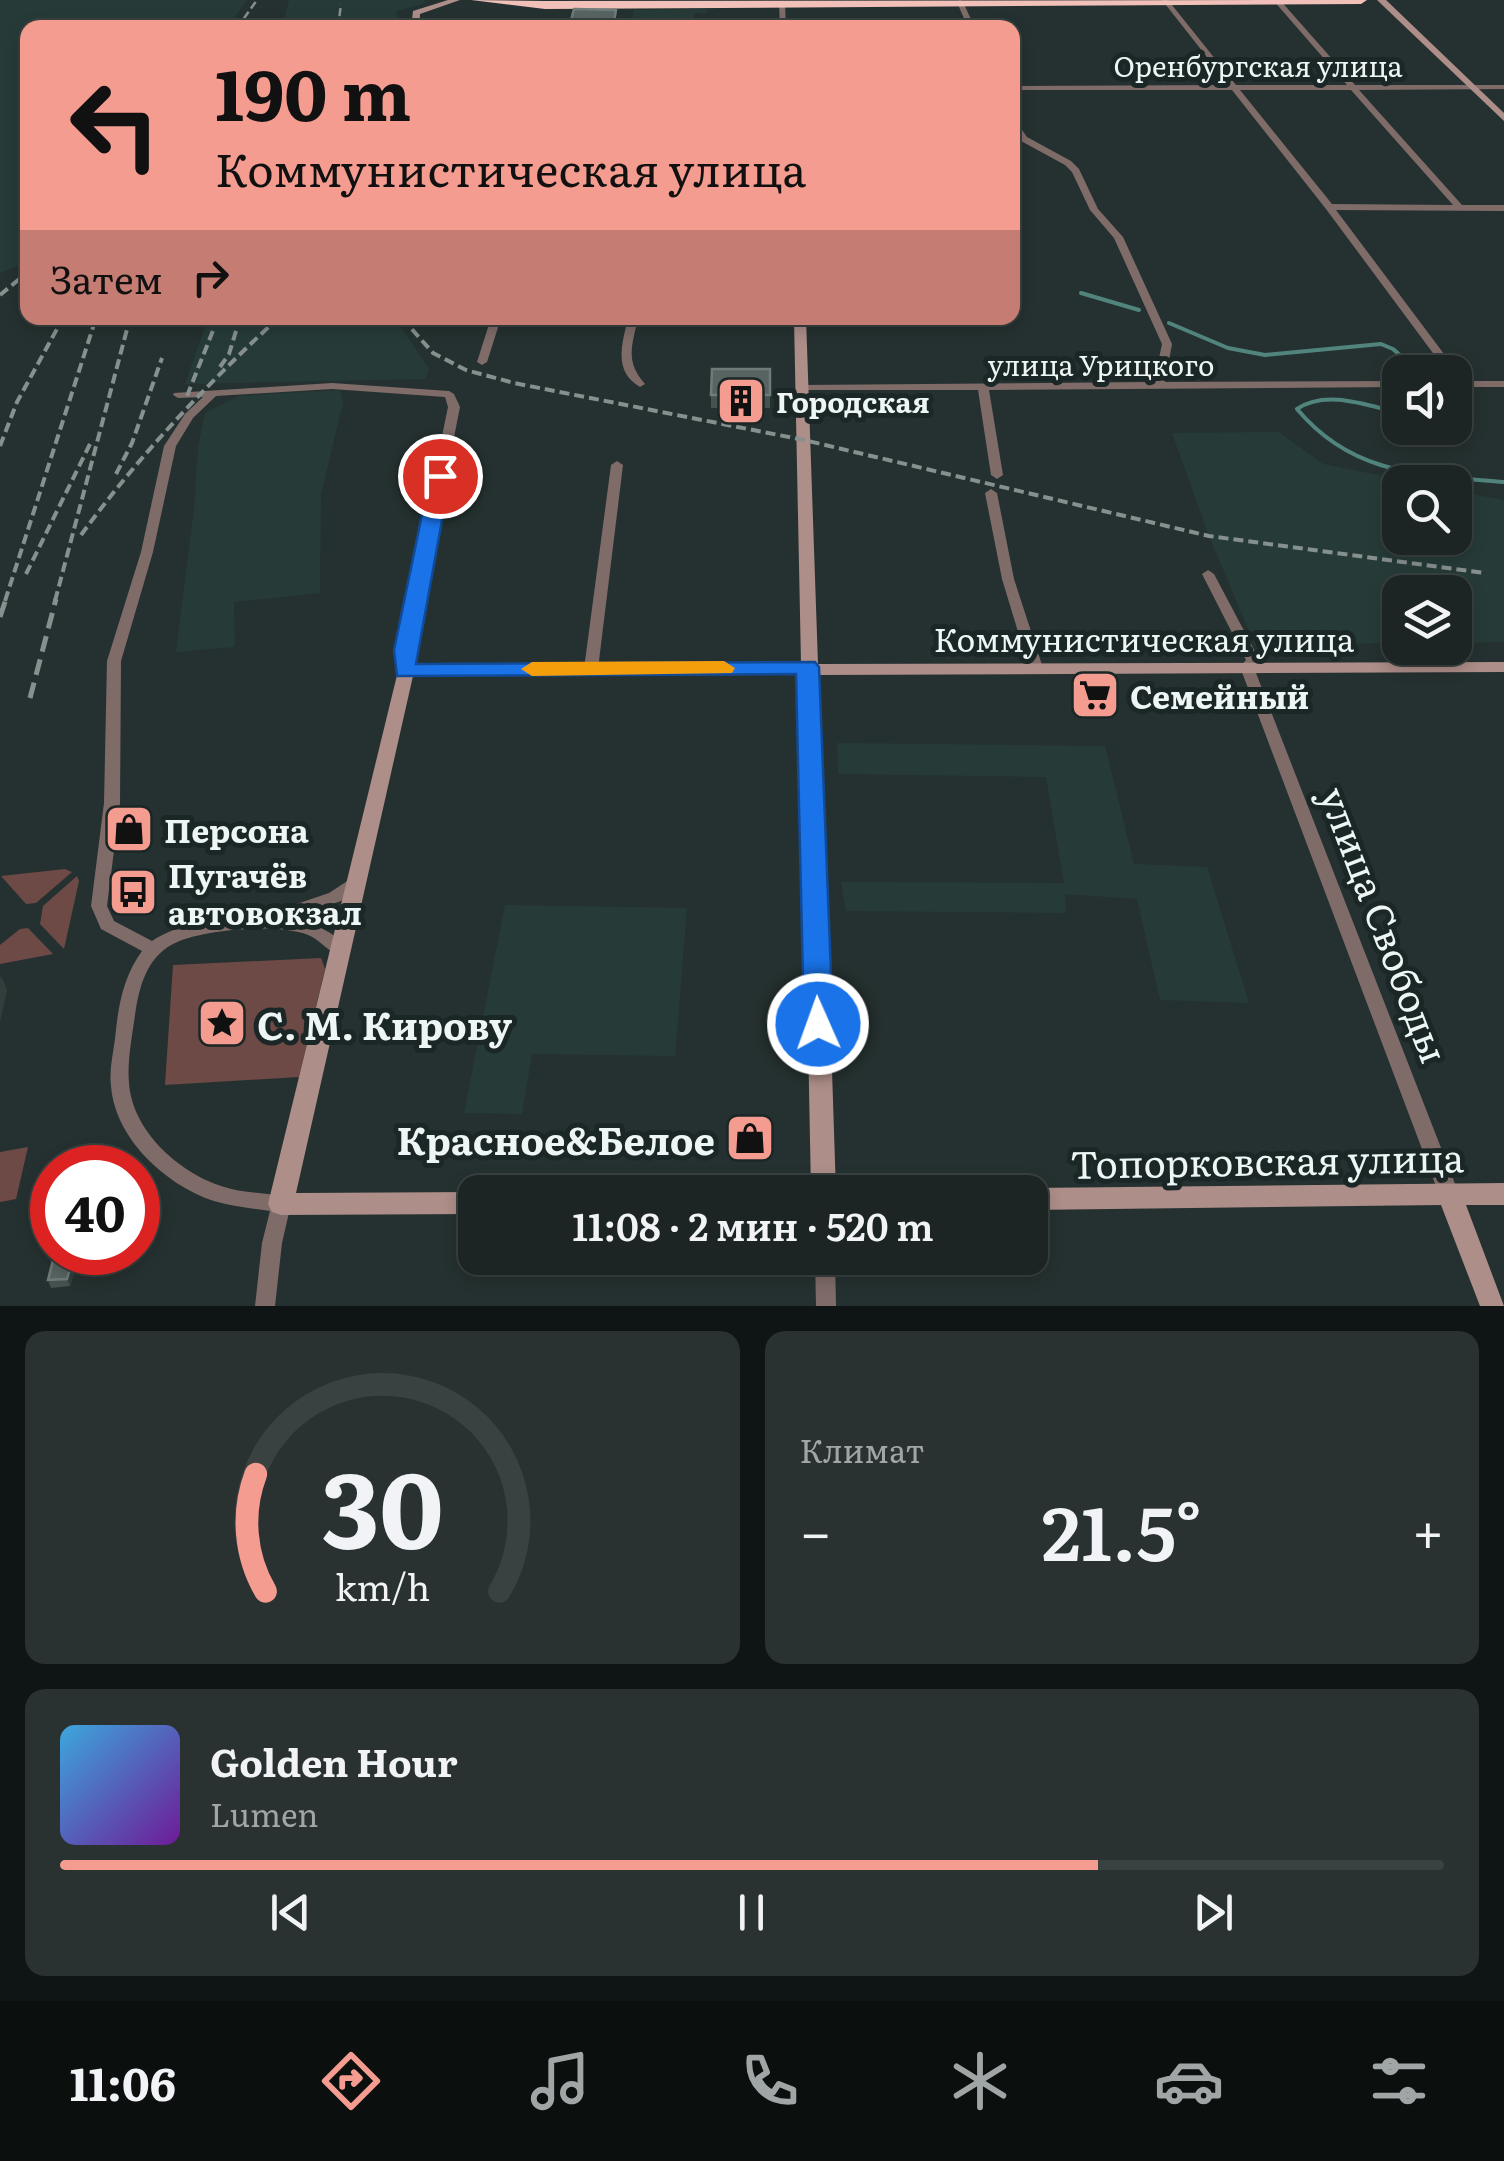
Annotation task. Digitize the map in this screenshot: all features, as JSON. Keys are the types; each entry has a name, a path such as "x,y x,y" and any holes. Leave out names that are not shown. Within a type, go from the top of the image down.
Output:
{"highway":[{"path":"478,0 545,4 1362,0"}],"street":[{"path":"416,20 416,12 456,0"},
{"path":"1165,0 1330,207 1438,355"},
{"path":"1276,0 1458,206"},
{"path":"1380,0 1504,118"},
{"path":"782,3 783,20"},
{"name":"Оренбургская улица","path":"1020,88 1504,87"},
{"path":"1020,132 1024,139 1068,162 1094,210 1118,237 1167,344 1159,386"},
{"path":"1330,207 1504,208"},
{"path":"482,362 494,325"},
{"path":"632,325 624,365 628,375 640,384"},
{"path":"800,325 823,1175"},
{"path":"1472,381 1504,384"},
{"name":"улица Урицкого","path":"802,388 1382,384"},
{"path":"178,395 332,386 450,394 454,407 405,650 405,671 272,1243 265,1306"},
{"path":"983,387 996,474"},
{"path":"153,949 107,925 99,906 112,803 114,661 147,552 170,446 189,416 211,396"},
{"path":"405,671 592,668 617,464"},
{"path":"990,493 1008,579 1036,668"},
{"name":"улица Свободы","path":"1208,574 1253,662 1247,667 1494,1306"},
{"name":"Коммунистическая улица","path":"592,668 1504,666"},
{"path":"357,874 335,897 306,909 173,938 153,949 134,982 126,1009 120,1090 136,1131 174,1170 215,1193 281,1204 458,1203"},
{"path":"258,922 303,927 326,936 340,950"},
{"name":"Топорковская улица","path":"1048,1199 1504,1194"},
{"path":"825,1275 826,1306"}],"shaded area":[{"path":"0,0 247,0 233,20 20,20 20,264 0,273"},
{"path":"289,0 425,3 397,11 398,20 284,20"},
{"path":"707,9 707,13 694,13 693,20 632,20 634,10"},
{"path":"206,325 400,325 429,369 426,379 185,384"},
{"path":"340,390 343,403 321,494 320,593 234,602 235,647 176,652 205,413 239,396"},
{"path":"1279,432 1323,464 1382,476 1382,555 1472,555 1472,494 1504,500 1504,642 1472,643 1472,575 1382,575 1382,643 1255,645 1209,536 1172,433"},
{"path":"837,743 1105,746 1134,864 1207,867 1249,1003 1160,1000 1137,899 1065,894 1066,913 846,911 841,882 1064,883 1046,777 838,774"},
{"path":"65,869 72,872 36,903 26,904 1,876"},
{"path":"77,876 64,949 40,924 43,906"},
{"path":"505,905 687,908 675,1056 532,1054 522,1114 464,1113"},
{"path":"28,928 53,954 0,964 0,945 20,929"},
{"path":"321,958 325,969 299,1077 165,1085 173,965"},
{"path":"28,1147 16,1199 0,1202 0,1152"}],"building":[{"path":"574,9 616,10 614,20 571,20"},
{"path":"712,369 770,369 770,395 711,395"},
{"path":"147,877 146,889 115,893 117,881"},
{"path":"49,1275 68,1275 67,1279 48,1280"}],"waterway":[{"path":"1081,293 1139,310"},
{"path":"1169,323 1228,348 1265,355 1381,344 1400,355"},
{"path":"1382,408 1321,400 1297,409 1319,431 1366,460 1418,473 1504,482"}],"railway":[{"path":"243,20 257,0"},
{"path":"339,20 341,4"},
{"path":"0,295 20,279"},
{"path":"0,446 17,402 59,325"},
{"path":"5,601 94,325"},
{"path":"55,601 128,325"},
{"path":"187,396 215,325"},
{"path":"220,367 229,354 238,325"},
{"path":"81,535 173,424 271,325"},
{"path":"408,325 433,353 466,370 514,383 804,440 1209,536 1485,573"},
{"path":"116,474 132,443 162,358"},
{"path":"26,574 90,444"},
{"path":"0,617 6,599"},
{"path":"30,698 56,599"}],"slow traffic":[{"path":"532,669 724,668"}],"place":[{"name":"Городская","path":"741,401"},
{"name":"Семейный","path":"1095,695"},
{"name":"Персона","path":"129,829"},
{"name":"Пугачёв автовокзал","path":"133,892"},
{"name":"С. М. Кирову","path":"222,1023"},
{"name":"Красное&Белое","path":"750,1138"}],"route":[{"path":"440,476 405,650 405,671 807,667 818,1024"}]}
